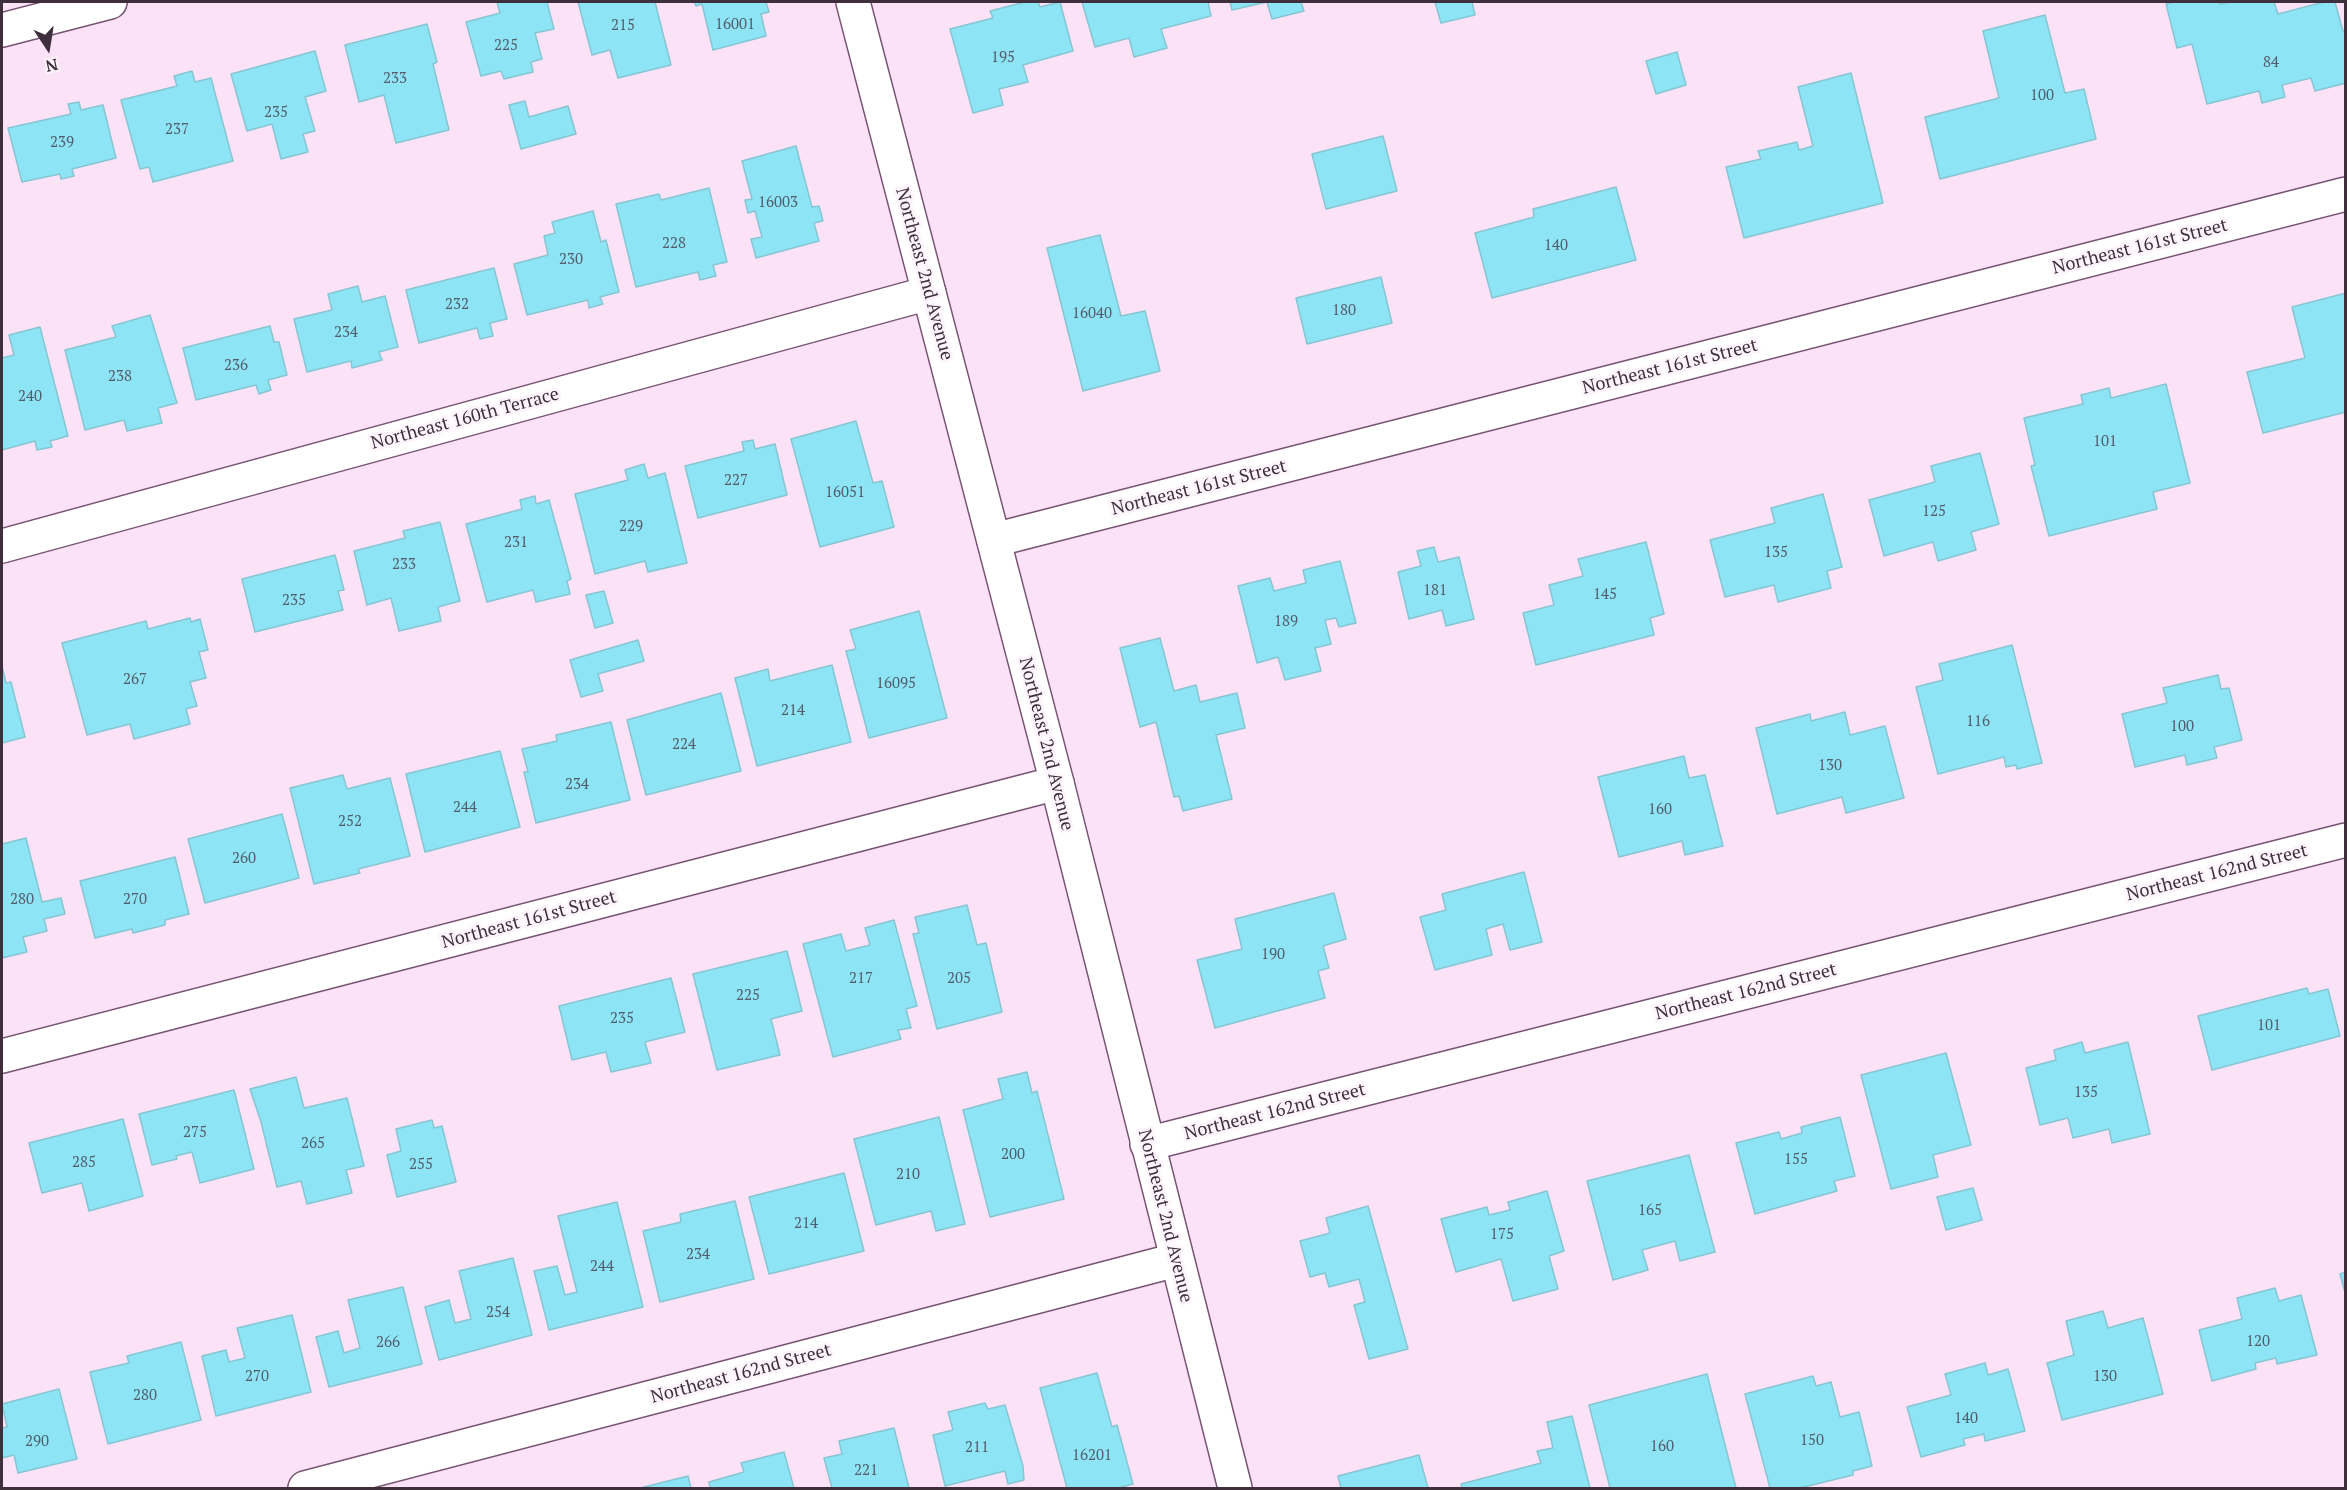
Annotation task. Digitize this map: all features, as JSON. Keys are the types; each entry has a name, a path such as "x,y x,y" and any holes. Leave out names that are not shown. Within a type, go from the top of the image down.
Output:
{"street":[{"path":"2,30 110,2"},
{"name":"Northeast 2nd Avenue","path":"853,2 1057,783 1235,1488"},
{"name":"Northeast 161st Street","path":"994,540 2346,194"},
{"name":"Northeast 160th Terrace","path":"2,546 929,293"},
{"name":"Northeast 161st Street","path":"2,1056 1057,783"},
{"name":"Northeast 162nd Street","path":"1147,1144 2346,840"},
{"name":"Northeast 162nd Street","path":"305,1488 1176,1260"}],"building":[{"path":"497,2 547,2 554,29 535,33 542,59 531,62 533,72 504,79 501,71 481,76 466,22 500,13"},
{"path":"578,2 655,2 671,65 618,78 610,50 592,55"},
{"path":"694,2 766,2 769,12 761,14 766,36 713,50 702,4 696,6"},
{"path":"1025,2 1038,2 1040,7 1060,2 1073,51 1023,65 1028,82 999,89 1003,105 973,113 950,29 993,18 990,11"},
{"path":"1082,2 1208,2 1211,16 1161,29 1167,48 1134,57 1129,38 1095,47"},
{"path":"1230,2 1267,2 1232,10"},
{"path":"1267,2 1301,2 1304,11 1272,19"},
{"path":"1435,2 1472,2 1475,15 1441,23"},
{"path":"2220,2 2220,4 2274,2 2278,14 2324,2 2335,2 2343,31 2346,31 2346,83 2315,91 2311,78 2282,85 2285,97 2262,103 2259,91 2207,104 2192,44 2177,48 2166,4"},
{"path":"2045,15 2065,93 2084,89 2096,139 1940,179 1925,117 1999,98 1983,31"},
{"path":"427,24 437,62 433,64 449,130 396,143 384,95 359,102 345,45"},
{"path":"315,51 326,91 305,97 315,131 303,134 308,152 281,159 272,124 247,131 231,74"},
{"path":"1677,52 1686,85 1656,94 1646,61"},
{"path":"192,71 195,82 211,78 233,161 153,182 149,167 140,169 121,100 177,86 174,76"},
{"path":"1851,73 1883,203 1744,238 1726,167 1761,159 1758,151 1797,142 1799,150 1813,146 1798,87"},
{"path":"525,101 529,117 568,106 576,134 521,149 509,105"},
{"path":"79,102 81,110 103,105 116,158 72,169 74,176 61,179 60,174 22,182 8,128 71,114 68,104"},
{"path":"1383,136 1397,191 1326,209 1312,154"},
{"path":"796,146 812,207 819,206 823,221 814,223 819,241 756,258 751,239 762,237 755,211 748,213 745,200 752,199 742,161"},
{"path":"1616,187 1636,260 1492,298 1475,233 1534,217 1533,209"},
{"path":"709,188 727,262 713,265 716,276 700,280 698,272 636,287 616,204 659,194 661,200"},
{"path":"593,211 601,242 606,240 619,292 600,297 603,304 589,308 588,300 527,315 514,264 548,255 544,236 555,233 552,222"},
{"path":"1100,235 1121,316 1145,311 1160,371 1083,391 1047,248"},
{"path":"494,268 507,319 490,323 493,336 480,339 477,328 419,343 406,290"},
{"path":"1381,277 1392,323 1307,344 1296,298"},
{"path":"358,286 362,302 385,296 398,347 379,352 382,360 352,368 351,361 307,372 294,319 332,310 328,294"},
{"path":"2346,293 2346,412 2263,433 2247,372 2305,358 2292,307"},
{"path":"150,315 177,403 158,408 162,423 127,431 124,420 85,430 65,350 116,337 112,326"},
{"path":"270,326 274,342 279,342 287,375 268,380 271,390 259,394 256,385 196,400 183,348"},
{"path":"40,327 68,436 50,441 52,447 37,450 35,441 2,450 2,358 14,355 9,335"},
{"path":"2166,384 2190,483 2153,492 2157,509 2049,536 2031,466 2035,465 2024,418 2083,404 2081,395 2109,388 2111,398"},
{"path":"856,421 873,483 882,481 894,527 820,547 791,439"},
{"path":"753,440 755,449 775,444 787,495 698,518 685,466 744,451 742,442"},
{"path":"1980,453 1999,524 1971,532 1976,550 1938,561 1933,542 1884,556 1869,500 1935,482 1931,466"},
{"path":"644,464 648,478 665,473 687,563 648,572 645,561 595,574 575,494 628,480 625,470"},
{"path":"1823,494 1842,567 1827,571 1831,588 1778,602 1774,585 1725,597 1710,540 1775,523 1771,508"},
{"path":"535,496 536,504 549,500 571,579 567,581 570,594 536,602 533,590 487,602 466,524 522,509 520,500"},
{"path":"440,522 460,601 438,607 441,621 399,631 391,598 367,605 354,551 405,538 403,531"},
{"path":"1646,542 1664,614 1650,618 1654,635 1536,665 1523,613 1554,605 1549,585 1583,576 1578,559"},
{"path":"1434,547 1438,562 1459,557 1474,619 1446,626 1442,610 1409,619 1398,572 1421,566 1417,551"},
{"path":"335,555 344,590 338,591 343,610 255,632 242,579"},
{"path":"1340,561 1356,623 1339,627 1336,618 1325,620 1331,644 1315,648 1321,671 1285,680 1278,657 1257,663 1238,586 1270,578 1274,591 1306,583 1303,570"},
{"path":"604,591 613,623 595,628 586,595"},
{"path":"919,611 947,718 869,738 846,651 856,649 850,630"},
{"path":"190,618 191,622 200,619 208,650 199,652 206,678 190,682 197,706 186,709 190,724 134,739 130,724 87,735 62,643 146,621 148,629"},
{"path":"1160,638 1174,691 1196,685 1200,702 1237,693 1245,728 1216,735 1232,799 1183,811 1179,796 1174,797 1156,722 1140,727 1120,648"},
{"path":"638,640 644,661 598,674 603,691 581,697 570,660"},
{"path":"2012,645 2042,763 2017,769 2016,765 2006,767 2004,757 1938,774 1916,687 1943,680 1939,664"},
{"path":"832,665 851,742 757,766 735,678 768,669 770,681"},
{"path":"2,666 6,683 11,682 25,737 2,743"},
{"path":"2218,675 2221,689 2229,688 2242,740 2214,747 2217,758 2187,765 2185,755 2135,767 2122,714 2167,703 2163,688"},
{"path":"721,693 741,771 646,795 627,720"},
{"path":"1845,712 1850,735 1885,726 1904,798 1846,813 1842,797 1777,814 1756,728 1810,714 1811,721"},
{"path":"611,722 630,800 536,823 524,772 528,772 522,749 557,741 556,735"},
{"path":"500,751 520,827 425,852 406,774"},
{"path":"1684,756 1689,778 1705,775 1723,846 1685,855 1682,841 1619,857 1598,777"},
{"path":"343,775 347,789 390,778 410,856 358,869 360,873 314,884 290,788"},
{"path":"282,814 299,878 205,903 188,839"},
{"path":"26,838 42,902 61,898 65,914 44,919 47,931 23,937 27,952 2,958 2,844"},
{"path":"175,857 189,914 165,920 165,925 133,933 132,929 95,938 80,881"},
{"path":"1524,872 1542,942 1510,950 1503,924 1486,929 1492,955 1435,970 1420,917 1446,910 1442,894"},
{"path":"1334,893 1346,939 1323,946 1329,968 1318,971 1325,998 1215,1028 1197,960 1242,949 1235,919"},
{"path":"967,905 977,945 986,943 1002,1012 937,1029 913,934 919,933 915,917"},
{"path":"894,920 917,1006 906,1009 911,1028 898,1030 901,1039 833,1057 803,944 841,934 846,951 870,945 865,928"},
{"path":"787,951 802,1011 771,1019 780,1055 717,1070 693,974"},
{"path":"671,978 685,1032 645,1042 651,1063 611,1072 606,1052 572,1060 559,1006"},
{"path":"2307,988 2309,994 2328,989 2340,1036 2212,1070 2198,1016"},
{"path":"2082,1042 2085,1053 2128,1042 2150,1134 2112,1143 2109,1129 2073,1138 2068,1118 2040,1125 2026,1068 2056,1060 2054,1050"},
{"path":"1946,1053 1971,1145 1933,1155 1938,1177 1891,1189 1861,1075"},
{"path":"1027,1072 1032,1093 1037,1091 1064,1199 990,1217 963,1110 1003,1099 998,1079"},
{"path":"296,1077 304,1108 347,1098 364,1166 346,1170 352,1193 307,1204 301,1181 277,1187 261,1122 250,1089"},
{"path":"234,1090 254,1169 200,1183 192,1152 176,1156 177,1159 152,1165 139,1114"},
{"path":"939,1117 965,1224 936,1231 931,1211 876,1225 854,1139"},
{"path":"1840,1117 1855,1176 1834,1181 1837,1191 1755,1214 1736,1143 1779,1132 1781,1139 1802,1133 1801,1127"},
{"path":"123,1119 143,1196 89,1211 82,1183 42,1193 29,1143"},
{"path":"432,1120 434,1128 442,1126 456,1182 397,1197 387,1155 401,1151 396,1129"},
{"path":"1689,1155 1715,1252 1680,1261 1675,1241 1642,1250 1648,1270 1613,1280 1587,1181"},
{"path":"844,1173 864,1251 769,1274 749,1197"},
{"path":"1973,1188 1982,1220 1946,1230 1937,1197"},
{"path":"1547,1191 1564,1251 1549,1256 1558,1289 1513,1301 1501,1259 1456,1272 1441,1219 1487,1207 1489,1215 1510,1210 1508,1202"},
{"path":"735,1201 754,1279 660,1302 643,1231 681,1222 680,1214"},
{"path":"617,1202 643,1307 549,1330 534,1271 557,1266 565,1295 577,1292 558,1216"},
{"path":"1368,1206 1408,1349 1369,1359 1354,1305 1365,1302 1359,1279 1329,1287 1325,1273 1310,1277 1300,1241 1330,1233 1326,1218"},
{"path":"513,1258 532,1335 439,1360 425,1307 449,1300 455,1323 471,1319 459,1271"},
{"path":"2346,1272 2346,1296 2340,1274"},
{"path":"403,1287 422,1364 329,1387 316,1337 338,1331 344,1353 360,1348 348,1300"},
{"path":"2275,1288 2279,1301 2301,1295 2317,1355 2277,1364 2276,1358 2255,1363 2256,1369 2212,1381 2199,1330 2242,1319 2237,1298"},
{"path":"2103,1311 2108,1328 2143,1318 2163,1394 2062,1420 2047,1363 2074,1355 2066,1321"},
{"path":"292,1315 311,1392 216,1416 202,1356 226,1350 229,1362 245,1358 237,1328"},
{"path":"181,1342 201,1420 108,1444 90,1372 129,1363 127,1356"},
{"path":"1985,1363 1988,1375 2008,1369 2025,1431 1985,1441 1984,1434 1963,1439 1965,1445 1921,1457 1907,1407 1951,1395 1945,1374"},
{"path":"1097,1373 1112,1427 1117,1425 1133,1484 1118,1488 1067,1488 1040,1388"},
{"path":"1707,1374 1736,1488 1610,1488 1589,1405"},
{"path":"1813,1376 1816,1386 1831,1382 1840,1417 1859,1412 1872,1466 1853,1471 1853,1475 1800,1488 1770,1488 1745,1394"},
{"path":"59,1389 77,1459 18,1473 14,1455 2,1458 2,1428 7,1427 2,1404"},
{"path":"985,1403 988,1409 1005,1405 1023,1466 1024,1480 1008,1484 1005,1471 945,1486 933,1435 953,1430 948,1412"},
{"path":"1572,1416 1590,1488 1462,1488 1461,1484 1541,1463 1537,1451 1553,1448 1547,1422"},
{"path":"894,1428 909,1488 832,1488 824,1458 842,1454 839,1441"},
{"path":"784,1452 794,1488 710,1488 709,1482 744,1472 741,1463"},
{"path":"1419,1455 1428,1488 1341,1488 1338,1476"},
{"path":"688,1476 691,1488 640,1488"}]}
